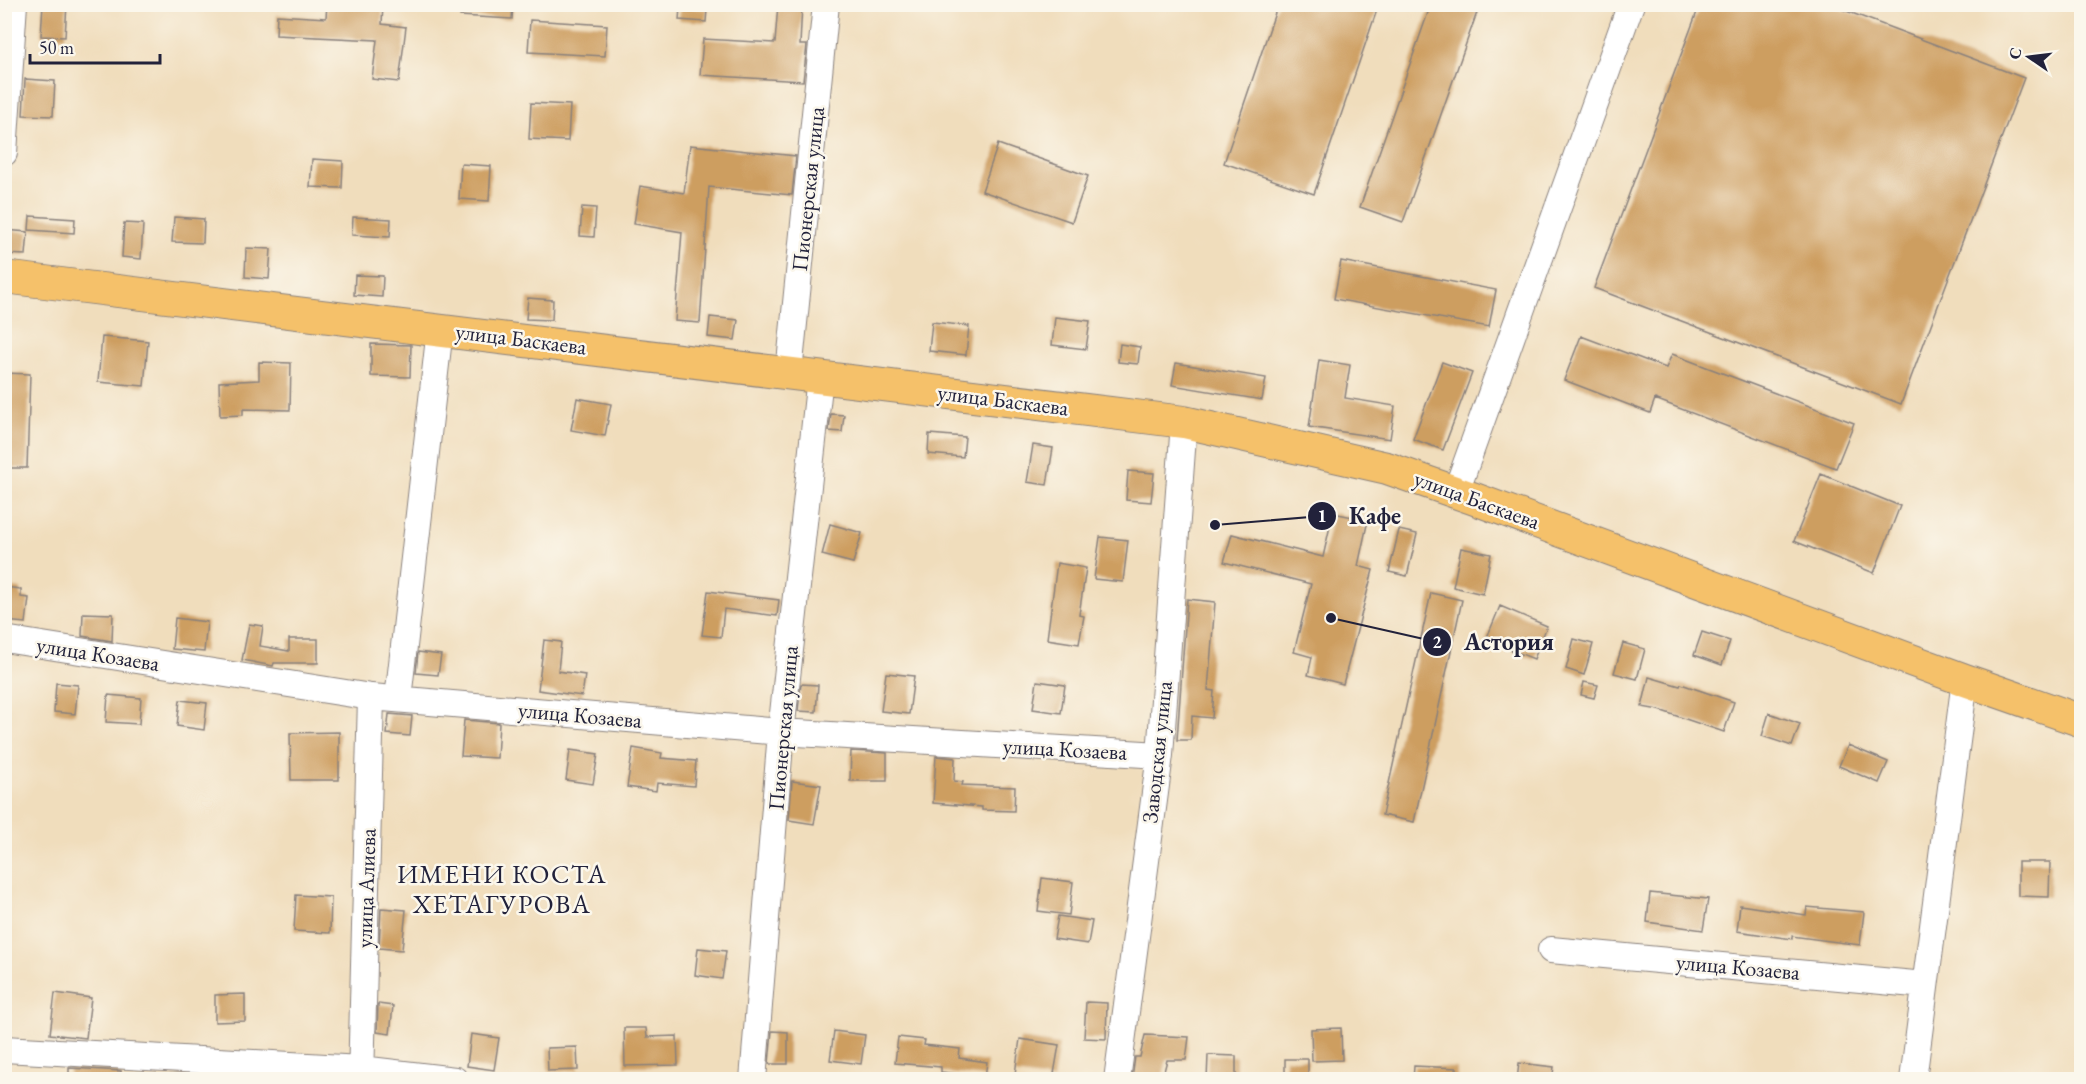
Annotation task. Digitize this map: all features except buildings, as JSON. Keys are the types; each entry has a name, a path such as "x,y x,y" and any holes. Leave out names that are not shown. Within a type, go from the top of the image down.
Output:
{"main road":[{"name":"улица Баскаева","path":"4,277 1184,422 1387,468 2082,721"}],"street":[{"path":"4,153 14,4"},
{"name":"Пионерская улица","path":"789,373 826,4"},
{"path":"1456,492 1631,4"},
{"path":"398,699 440,329"},
{"name":"Пионерская улица","path":"753,1080 781,732 820,377"},
{"name":"Заводская улица","path":"1117,1080 1160,755 1184,422"},
{"name":"улица Козаева","path":"4,639 371,697 781,732 1160,755"},
{"path":"1913,1080 1965,680"},
{"name":"улица Алиева","path":"361,1074 371,697"},
{"name":"улица Козаева","path":"1551,950 1925,985"},
{"path":"4,1049 455,1080"}],"place":[{"name":"Кафе","path":"1215,525"},
{"name":"Астория","path":"1331,618"}],"district":[{"name":"ИМЕНИ КОСТА ХЕТАГУРОВА","path":"502,889"}]}
